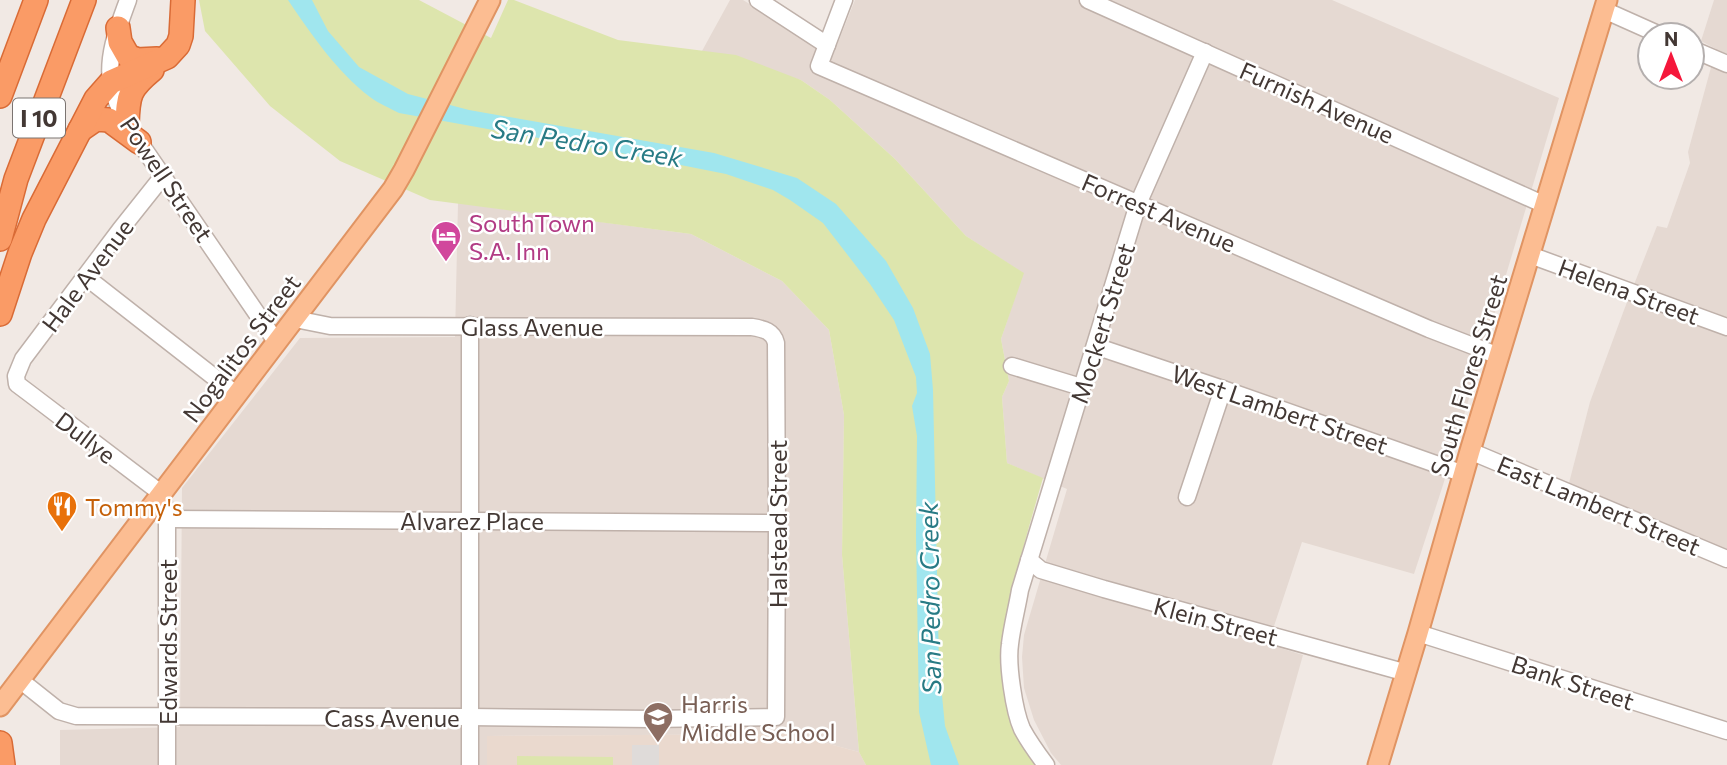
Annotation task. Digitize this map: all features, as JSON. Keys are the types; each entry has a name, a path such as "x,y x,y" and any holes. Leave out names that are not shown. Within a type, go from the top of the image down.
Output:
{"highway":[{"name":"I 10","path":"0,96 36,0"},
{"name":"I 10","path":"0,239 16,179 84,0"},
{"path":"133,133 128,102 132,89 177,45 181,36 183,0"},
{"path":"118,28 120,42 128,56 137,60 167,57"},
{"path":"0,314 34,219 96,99 111,82 167,57"},
{"path":"80,130 96,119 109,120 133,133"},
{"path":"0,743 3,765"}],"main road":[{"name":"Nogalitos Street","path":"0,706 393,189 490,0"},
{"name":"South Flores Street","path":"1378,765 1470,451 1606,5"}],"street":[{"name":"Powell Street","path":"128,0 111,59 111,82 121,112 277,343"},
{"path":"758,0 827,45 844,0"},
{"name":"Furnish Avenue","path":"1088,0 1545,205"},
{"path":"1606,5 1636,22"},
{"name":"Forrest Avenue","path":"827,45 820,66 1429,329 1499,356"},
{"name":"Mockert Street","path":"1029,560 1138,204 1205,52"},
{"path":"1706,55 1727,64"},
{"name":"Hale Avenue","path":"16,376 23,359 163,176"},
{"name":"Helena Street","path":"1530,255 1727,327"},
{"path":"86,277 237,395"},
{"name":"Glass Avenue","path":"295,319 330,326 752,327 770,332"},
{"path":"470,325 470,765"},
{"name":"Halstead Street","path":"770,332 776,343 776,718"},
{"name":"West Lambert Street","path":"1095,346 1464,474"},
{"path":"1012,366 1082,387"},
{"name":"Dullye","path":"16,376 17,384 162,494"},
{"path":"1186,497 1223,389"},
{"name":"East Lambert Street","path":"1470,451 1727,559"},
{"name":"Edwards Street","path":"162,494 167,519 167,765"},
{"name":"Alvarez Place","path":"167,519 777,523"},
{"path":"1029,560 1012,631 1009,664 1021,726 1046,765"},
{"name":"Klein Street","path":"1029,560 1041,570 1406,673"},
{"name":"Bank Street","path":"1418,633 1727,732"},
{"name":"Cass Avenue","path":"17,683 59,711 76,716 776,718"}],"shaded area":[{"path":"730,0 743,0 833,55 855,0 1332,0 1559,98 1414,574 1302,542 1268,644 1303,655 1272,765 1061,765 1051,753 1034,720 1024,688 1022,657 1024,635 1067,489 1007,463 1002,397 1009,381 1001,339 1023,273 966,236 895,159 830,100 801,80 702,51"},
{"path":"1714,0 1727,0 1727,551 1569,483 1590,402 1624,310 1657,226 1667,228 1690,163 1688,152 1716,49 1706,44 1706,25"},
{"path":"458,203 691,234 782,281 829,330 844,415 842,555 859,752 792,734 488,736 487,765 60,765 60,730 180,727 182,488 300,338 455,337"},
{"name":"Harris Middle School","path":"792,734 859,752 866,765 487,765 487,736"},
{"path":"632,745 659,745 659,765 632,765"}],"green space":[{"path":"199,0 419,0 491,38 508,0 514,0 618,40 736,55 801,80 830,100 895,159 966,236 1024,273 1001,339 1009,381 1002,397 1007,463 1043,478 1003,630 1001,663 1005,694 1015,725 1036,765 866,765 859,752 842,555 844,415 829,330 782,281 691,234 430,200 340,161 270,106 205,31"},
{"path":"517,756 613,757 613,765 517,765"}],"water":[{"name":"San Pedro Creek","path":"288,0 312,0 328,31 359,67 408,94 469,110 714,153 797,178 836,204 886,261 913,308 930,354 939,665 945,726 959,765 931,765 919,712 917,436 912,406 917,393 916,377 894,320 823,223 773,190 726,174 399,113 373,99 347,76 315,39"}],"place":[{"name":"SouthTown S.A. Inn","path":"446,263"},
{"name":"Tommy's","path":"62,533"},
{"name":"Harris Middle School","path":"658,744"}]}
